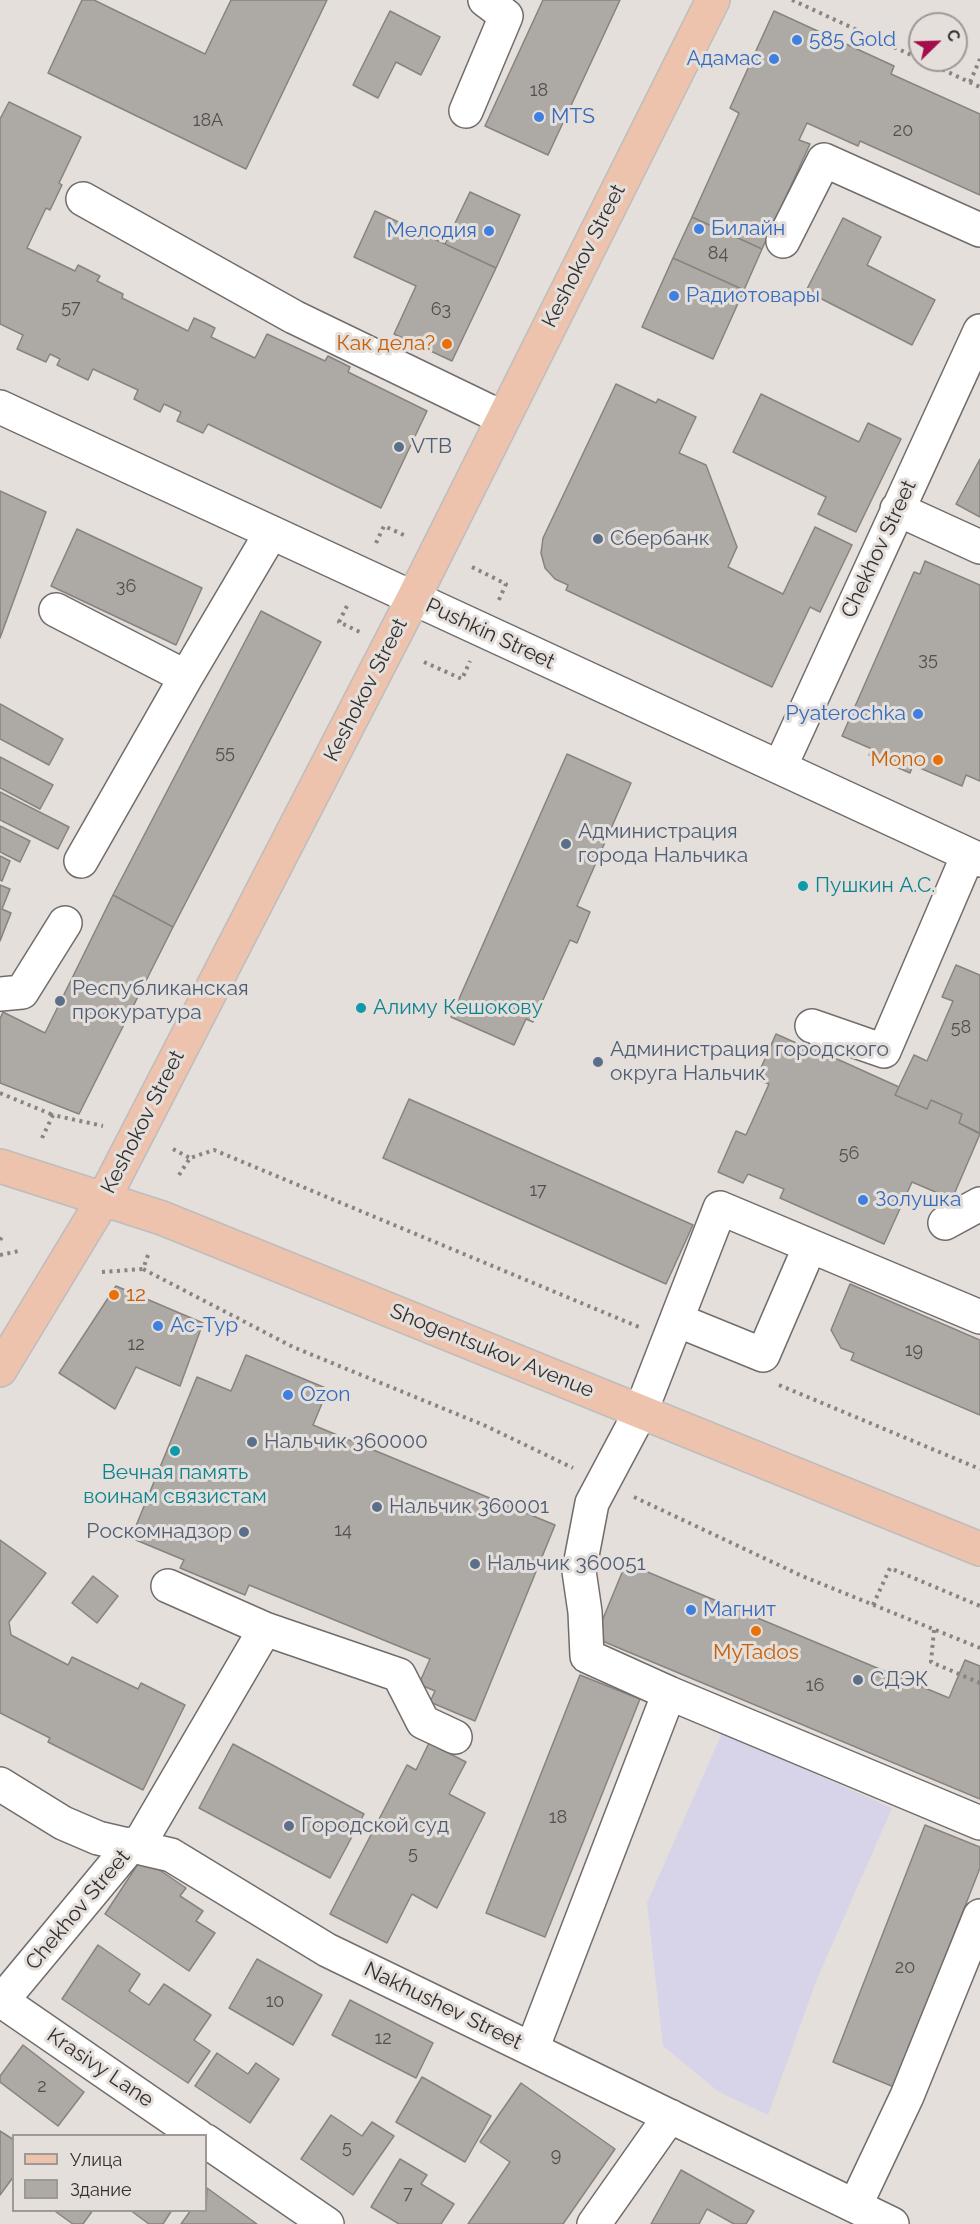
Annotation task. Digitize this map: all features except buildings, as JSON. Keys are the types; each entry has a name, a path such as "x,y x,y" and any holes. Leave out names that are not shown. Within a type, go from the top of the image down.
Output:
{"main road":[{"name":"Keshokov Street","path":"0,1370 103,1200 413,598 712,0"},
{"name":"Shogentsukov Avenue","path":"0,1166 162,1218 980,1549"}],"street":[{"path":"466,111 506,16 485,0"},
{"path":"783,241 824,160 980,230"},
{"path":"83,198 294,317 503,418"},
{"name":"Chekhov Street","path":"780,767 980,331"},
{"name":"Pushkin Street","path":"0,407 974,858"},
{"path":"897,509 980,547"},
{"path":"81,861 271,533"},
{"path":"56,610 186,677"},
{"path":"812,1026 884,1051 974,858"},
{"path":"0,994 22,992 65,923"},
{"path":"945,1223 980,1204"},
{"path":"980,1317 720,1208 641,1412 601,1481 591,1503 579,1571 585,1612 587,1656 669,1694 980,1823"},
{"path":"673,1330 763,1354 810,1246"},
{"path":"168,1586 265,1629 399,1675 423,1722 455,1737"},
{"name":"Chekhov Street","path":"1,2002 135,1845 265,1629"},
{"path":"532,2049 669,1694"},
{"name":"Nakhushev Street","path":"0,1784 63,1823 98,1838 171,1854 327,1950 892,2224"},
{"path":"855,2206 907,2096 980,1916"},
{"name":"Krasivy Lane","path":"1,2002 195,2134"},
{"path":"594,2224 670,2116"},
{"path":"207,2141 327,2224"}],"path":[{"path":"792,0 908,53"},
{"path":"970,82 980,59"},
{"path":"949,72 980,87"},
{"path":"375,546 384,526 415,541"},
{"path":"472,567 506,584 498,602"},
{"path":"348,602 339,622 365,634"},
{"path":"424,662 462,680 470,661"},
{"path":"0,1093 53,1115 110,1128"},
{"path":"42,1138 53,1115"},
{"path":"173,1149 190,1158"},
{"path":"179,1175 190,1158 214,1150 673,1330"},
{"path":"0,1240 4,1234"},
{"path":"0,1255 19,1251"},
{"path":"144,1269 148,1255"},
{"path":"102,1272 144,1269 293,1347 486,1426 802,1576 980,1648"},
{"path":"776,1384 980,1469"},
{"path":"873,1605 890,1568 980,1606"},
{"path":"934,1630 931,1662 980,1683"}],"shaded area":[{"path":"722,1733 892,1808 817,1979 768,2115 719,2092 663,2046 647,1903"}],"place":[{"name":"585 Gold","path":"797,40"},
{"name":"Адамас","path":"774,59"},
{"name":"MTS","path":"539,117"},
{"name":"Билайн","path":"699,229"},
{"name":"Мелодия","path":"489,231"},
{"name":"Радиотовары","path":"674,296"},
{"name":"Как дела?","path":"447,344"},
{"name":"VTB","path":"399,447"},
{"name":"Сбербанк","path":"598,539"},
{"name":"Pyaterochka","path":"918,714"},
{"name":"Mono","path":"938,760"},
{"name":"Администрация города Нальчика","path":"566,844"},
{"name":"Пушкин А.С.","path":"803,886"},
{"name":"Республиканская прокуратура","path":"60,1001"},
{"name":"Алиму Кешокову","path":"361,1008"},
{"name":"Администрация городского округа Нальчик","path":"598,1062"},
{"name":"Золушка","path":"863,1200"},
{"name":"12","path":"114,1295"},
{"name":"Ас-Тур","path":"158,1326"},
{"name":"Ozon","path":"288,1395"},
{"name":"Нальчик 360000","path":"252,1442"},
{"name":"Вечная память воинам связистам","path":"175,1451"},
{"name":"Нальчик 360001","path":"377,1507"},
{"name":"Роскомнадзор","path":"244,1532"},
{"name":"Нальчик 360051","path":"475,1564"},
{"name":"Магнит","path":"691,1610"},
{"name":"MyTados","path":"756,1631"},
{"name":"СДЭК","path":"858,1680"},
{"name":"Городской суд","path":"289,1826"}]}
